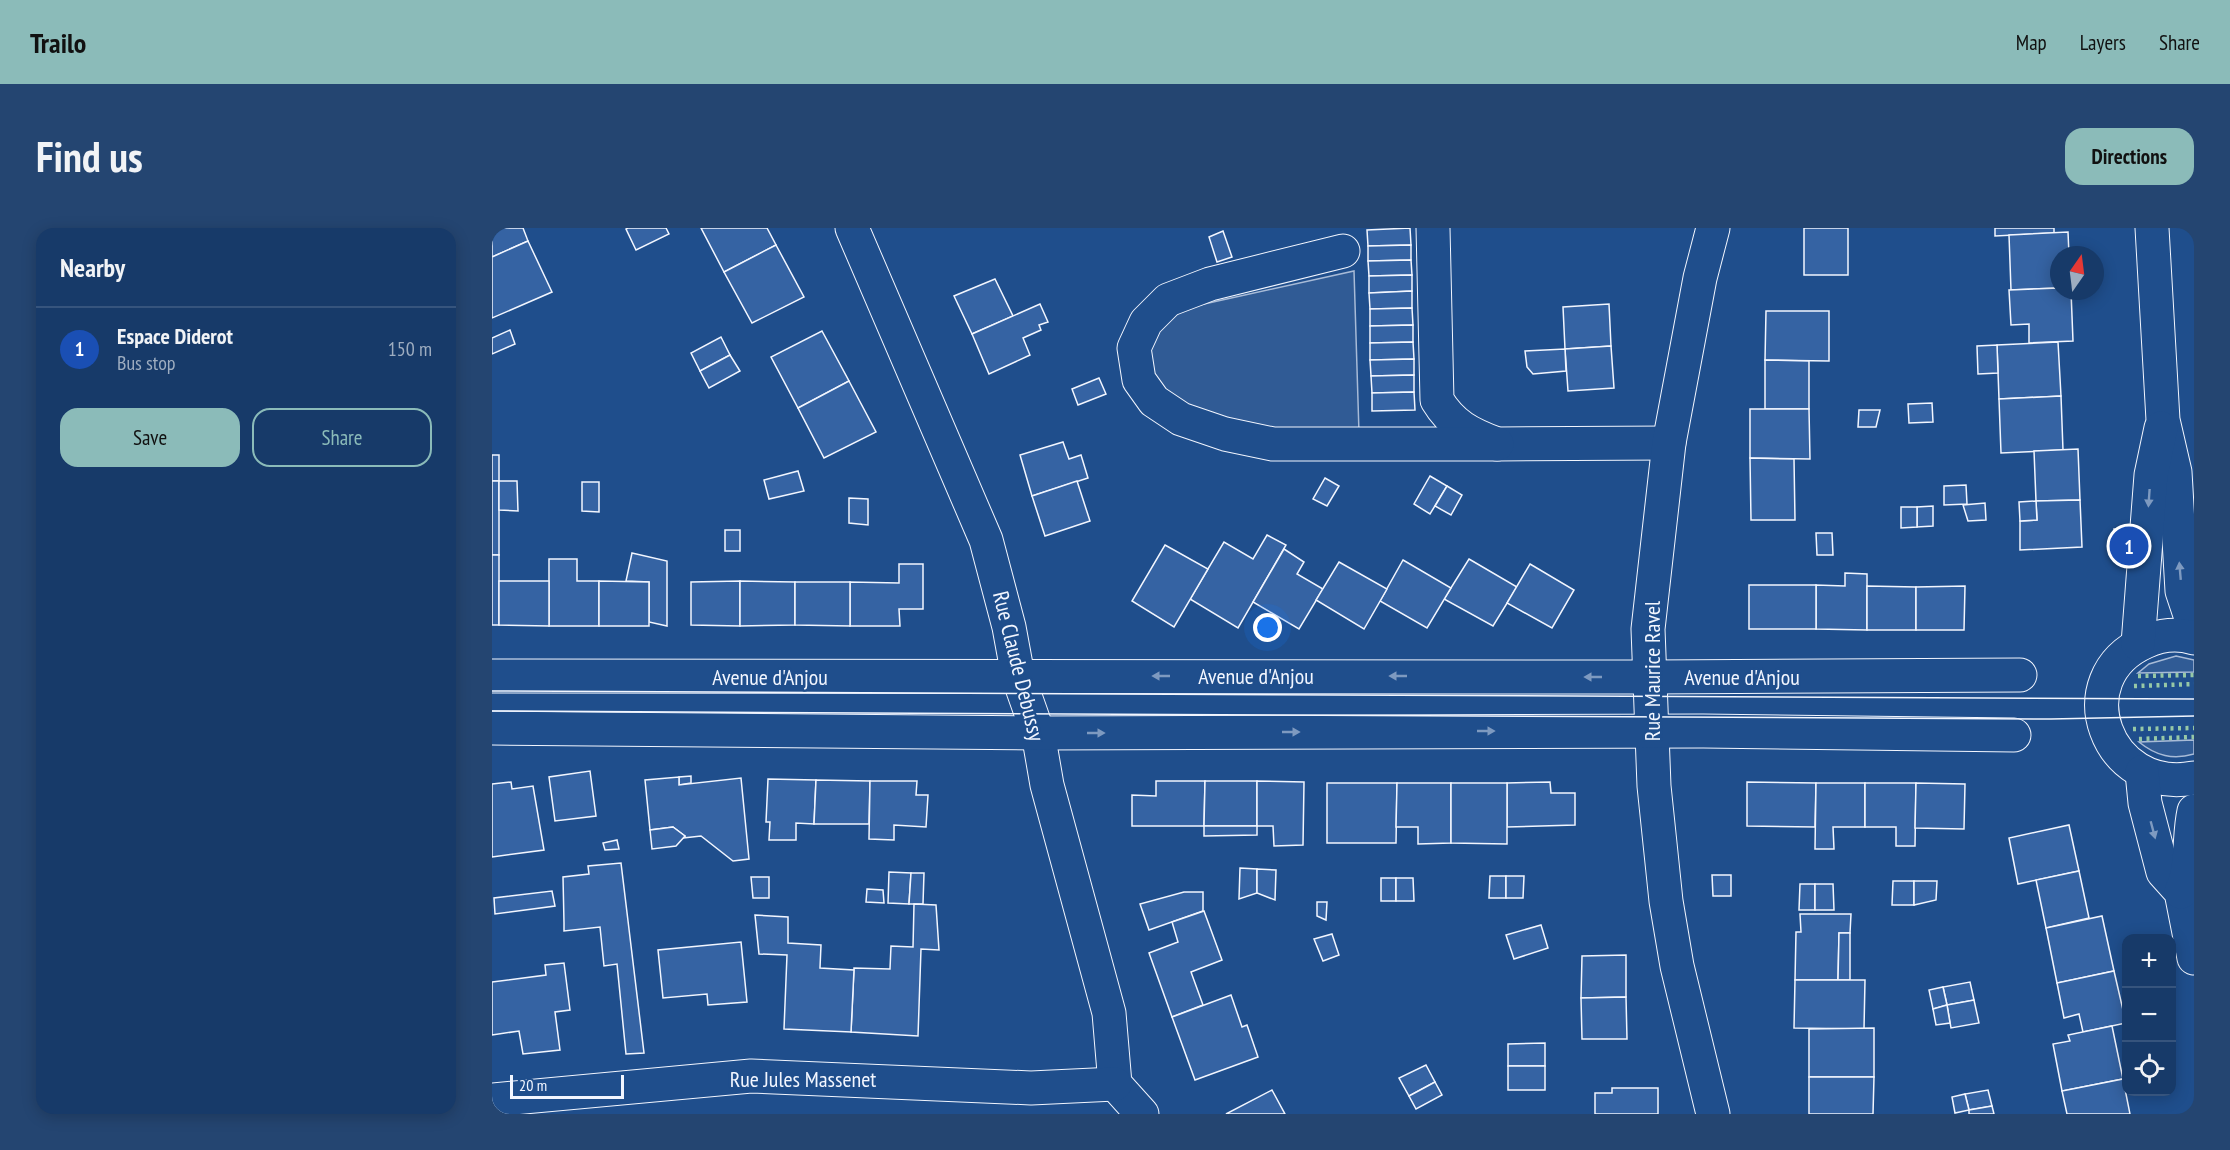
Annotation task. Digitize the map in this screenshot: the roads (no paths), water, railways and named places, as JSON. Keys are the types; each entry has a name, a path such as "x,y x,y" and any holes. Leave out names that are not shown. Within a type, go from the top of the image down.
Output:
{"street":[{"name":"Rue Claude Debussy","path":"852,228 987,540 1009,627 1018,676 1038,733 1047,785 1109,1013 1115,1084"},
{"path":"1433,228 1437,400 1448,418 1470,434 1497,444"},
{"name":"Rue Maurice Ravel","path":"1713,228 1700,278 1669,443 1648,629 1654,786 1666,901 1677,966 1713,1114"},
{"path":"2152,228 2163,420 2175,472 2182,591 2194,627"},
{"path":"1343,251 1210,284 1168,300 1146,322 1134,348 1139,380 1154,401 1181,419 1225,434 1273,444 1669,443"},
{"path":"2138,645 2151,475 2163,420"},
{"path":"2194,638 2169,635 2153,638 2138,645 2116,663 2110,674 2102,708 2110,742 2118,754 2142,772 2158,778 2175,780 2194,777"},
{"name":"Avenue d'Anjou","path":"492,676 1651,678 2020,675"},
{"path":"492,728 1038,733 1652,731 2014,735"},
{"path":"2142,772 2145,802 2163,872 2181,892 2194,958"},
{"path":"2181,892 2189,876 2190,826 2194,811"},
{"name":"Rue Jules Massenet","path":"492,1100 751,1076 1031,1088 1115,1084"},
{"path":"1115,1084 1142,1114"}],"tram line":[{"path":"492,691 2194,699"},
{"path":"492,711 2051,719 2194,716"}],"place":[{"name":"Espace Diderot","path":"2129,546"}]}
